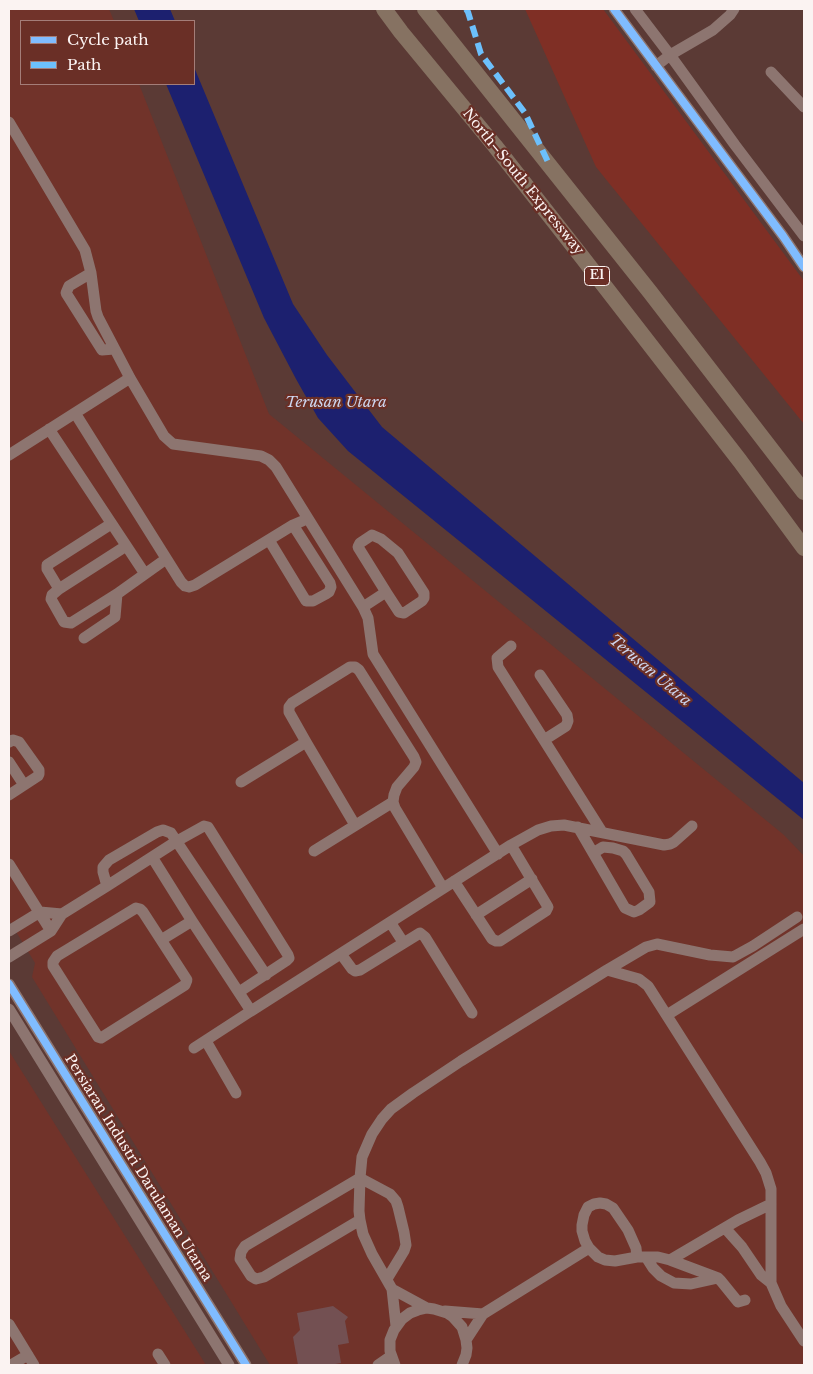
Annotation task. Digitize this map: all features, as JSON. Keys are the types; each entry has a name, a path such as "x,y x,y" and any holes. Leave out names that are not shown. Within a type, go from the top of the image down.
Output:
{"highway":[{"name":"North–South Expressway","path":"384,9 582,257 740,461 804,548"},
{"name":"E1","path":"425,9 632,269 804,492"}],"street":[{"path":"614,9 804,267"},
{"path":"635,9 804,236"},
{"path":"656,66 670,55 713,30 734,9"},
{"path":"771,72 804,107"},
{"path":"9,122 12,134 85,250 91,273 96,311 114,349 164,436 173,444 261,456 269,460 276,467 363,607 368,618 372,654 498,854"},
{"path":"91,273 69,286 66,293 102,350 114,349"},
{"path":"9,455 130,378"},
{"path":"75,413 166,559 185,586 195,585 293,525 307,519"},
{"path":"49,429 144,574"},
{"path":"59,589 47,569 47,565 111,524"},
{"path":"269,540 306,601 314,601 326,594 331,587 330,582 293,525"},
{"path":"372,535 381,539 398,553 424,593 424,598 404,613 399,612 386,592 358,548 360,543 372,535"},
{"path":"126,546 52,595 51,599 64,622 71,623 117,594 166,559"},
{"path":"363,607 386,592"},
{"path":"84,638 115,617 117,594"},
{"path":"511,646 497,658 498,667 602,832"},
{"path":"355,825 289,712 289,707 292,703 350,667 355,667 359,670 414,757 416,762 414,767 397,787 393,802 443,888"},
{"path":"540,675 567,715 568,721 566,726 544,740"},
{"path":"9,742 13,740 19,742 39,770 38,776 9,795"},
{"path":"241,782 306,742"},
{"path":"9,762 24,785"},
{"path":"314,851 393,802"},
{"path":"194,1048 454,881 538,830 550,826 564,825 670,844 692,826"},
{"path":"9,957 51,930 62,914 204,826 208,828 289,958 239,992"},
{"path":"578,828 625,908 634,912 650,902 649,892 623,851 603,847 593,853"},
{"path":"107,886 103,867 109,860 157,832 163,830 171,833 266,975"},
{"path":"454,881 492,938 500,941 546,911 548,907 511,845"},
{"path":"152,857 251,1011"},
{"path":"10,868 51,930"},
{"path":"476,915 532,879"},
{"path":"136,908 143,912 161,940 187,980 185,985 101,1038 98,1037 53,966 53,962 57,956 136,908"},
{"path":"9,931 40,912 62,914"},
{"path":"396,1326 389,1284 372,1254 364,1234 360,1220 359,1197 362,1157 372,1134 391,1108 461,1061 650,945 657,944 710,955 733,957 797,917"},
{"path":"161,940 192,921"},
{"path":"390,922 403,942"},
{"path":"667,1015 804,929"},
{"path":"341,954 352,969 355,971 360,970 417,933 420,933 472,1012"},
{"path":"607,970 644,982 648,986 760,1162 771,1188 771,1282 781,1306 804,1341"},
{"name":"Persiaran Industri Darulaman Utama","path":"9,984 246,1365"},
{"name":"Persiaran Industri Darulaman Utama","path":"9,1009 229,1365"},
{"path":"206,1041 236,1093"},
{"path":"360,1178 246,1246 241,1252 240,1259 251,1276 256,1279 264,1278 360,1220"},
{"path":"360,1178 390,1194 398,1207 406,1246 389,1284"},
{"path":"718,1278 691,1284 674,1283 661,1276 642,1257 622,1219 613,1208 600,1203 588,1207 584,1215 582,1230 585,1242 598,1257 615,1261 642,1257 658,1257 670,1260 718,1278 722,1280 738,1302 745,1300"},
{"path":"670,1260 771,1204"},
{"path":"725,1228 742,1247 761,1275 771,1282"},
{"path":"466,1340 483,1314 589,1248"},
{"path":"389,1284 427,1308"},
{"path":"378,1365 393,1361 390,1340 396,1326 410,1313 427,1308 483,1314"},
{"path":"441,1310 458,1322 465,1334 466,1354 462,1365"},
{"path":"9,1324 34,1365"},
{"path":"158,1354 165,1365"},
{"path":"11,1365 28,1355"}],"shaded area":[{"path":"9,9 109,9 114,20 20,20 20,85 139,85 269,414 784,835 804,856 804,1365 270,1365 32,977 35,963 9,920"},
{"path":"525,9 603,9 804,281 804,424 596,167"},
{"path":"9,1051 206,1365 9,1365"}],"water":[{"path":"134,9 170,9 175,20 139,20"},
{"name":"Terusan Utara","path":"195,69 293,304 327,355 382,427 804,783 804,820 348,451 318,418 264,318 166,85 195,85"}],"building":[{"path":"333,1306 348,1317 345,1321 349,1343 338,1345 341,1363 298,1365 293,1337 300,1330 297,1313"}],"marked path":[{"path":"466,9 481,54 525,113 548,162"}],"cycle path":[{"path":"614,9 804,267"},
{"path":"9,984 246,1365"}]}
